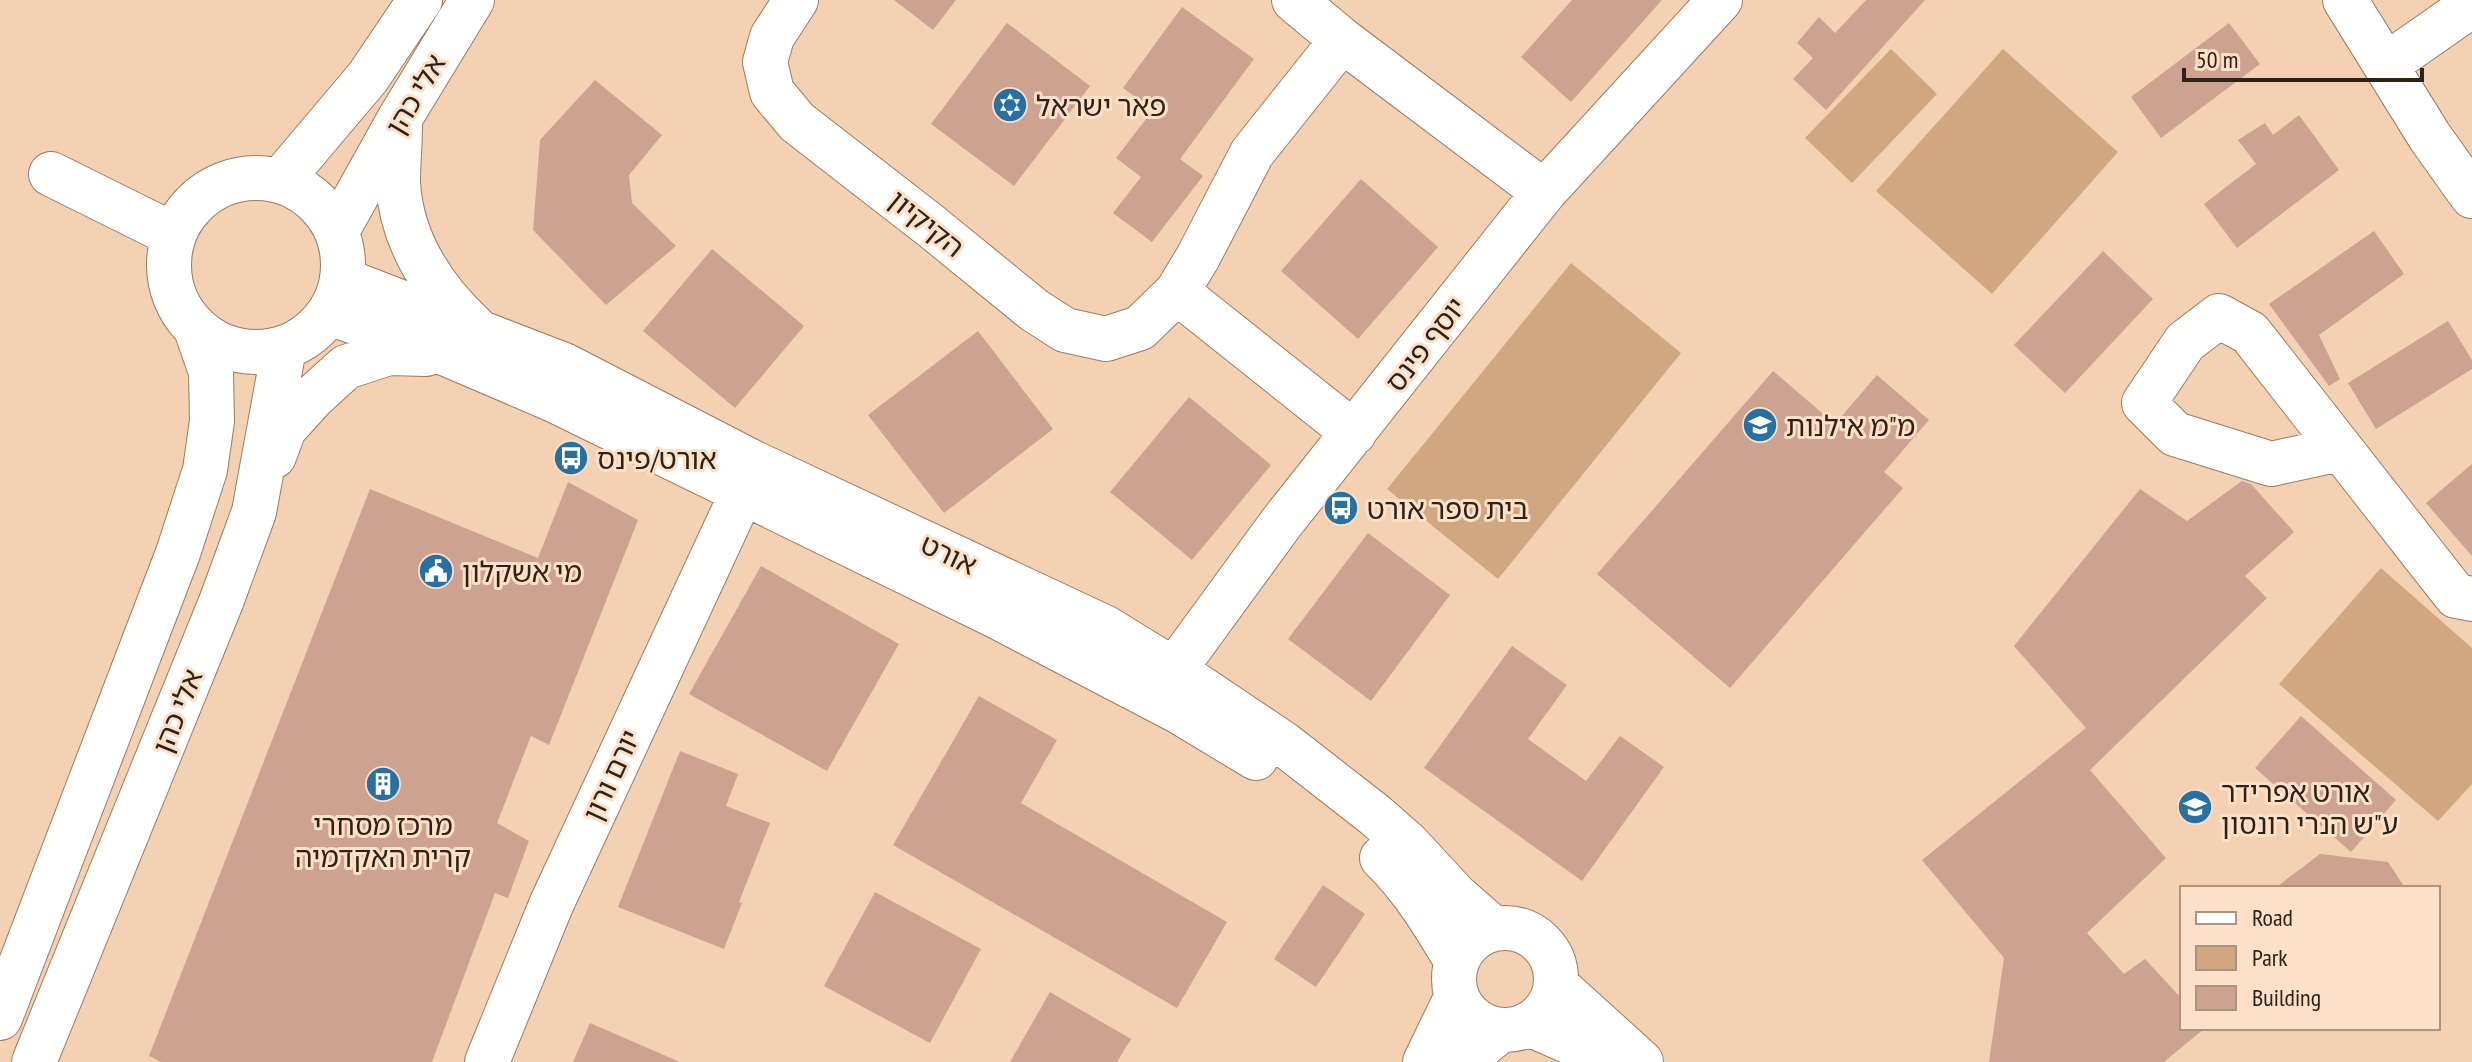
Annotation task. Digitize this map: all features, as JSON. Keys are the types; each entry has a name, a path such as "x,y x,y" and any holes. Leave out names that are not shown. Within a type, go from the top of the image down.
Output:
{"street":[{"name":"אלי כהן","path":"281,180 368,77 420,0"},
{"name":"אלי כהן","path":"337,231 400,118 472,0"},
{"name":"הקיקיון","path":"796,0 772,37 765,62 772,92 797,122 1034,310 1065,330 1106,339 1140,328 1177,292 1252,153 1342,40"},
{"path":"1294,0 1342,40 1544,192"},
{"name":"יוסף פינס","path":"1176,691 1282,522 1544,192 1720,0"},
{"path":"2345,0 2430,137 2472,196"},
{"path":"2386,65 2472,5"},
{"path":"254,512 284,429 346,367 389,353 466,345 448,303 420,263 406,228 398,183 400,118"},
{"path":"51,174 174,235"},
{"path":"255,177 281,180 304,191 324,209 337,231 344,264 336,296 309,334 284,348 260,353 236,350 215,342 196,329 180,309 171,285 169,260 174,235 186,212 205,194 228,182 255,177"},
{"path":"1177,292 1354,433"},
{"name":"אורט","path":"336,296 466,345 564,365 754,463 1106,628 1176,691 1278,770 1398,873 1430,916 1457,979"},
{"name":"אלי כהן","path":"0,1018 178,553 205,470 212,421 211,372 196,329"},
{"name":"אורט","path":"466,345 554,400 996,616 1176,691 1284,744 1408,844 1455,895 1494,929"},
{"name":"אלי כהן","path":"37,1056 221,602 254,512 284,348"},
{"path":"2340,449 2456,596 2472,599"},
{"name":"יורם ורון","path":"487,1062 551,905 743,491"},
{"path":"1425,1062 1457,979 1465,947 1478,935 1494,929 1526,931 1540,940 1550,953 1555,969 1556,985 1548,1007 1461,1062"},
{"path":"1457,979 1463,1009 1487,1027 1515,1027 1586,1049 1603,1062"},
{"path":"1556,985 1641,1062"}],"green space":[{"path":"1891,49 1937,94 1852,183 1805,138"},
{"path":"2003,49 2118,152 1992,294 1876,191"},
{"path":"1571,263 1681,353 1498,579 1387,489"},
{"path":"2381,568 2472,648 2472,784 2438,821 2279,684"}],"building":[{"path":"894,0 956,0 933,30"},
{"path":"1572,0 1662,0 1571,102 1521,57"},
{"path":"1866,0 1925,0 1826,110 1793,79 1813,58 1797,43 1819,17 1835,33"},
{"path":"1182,7 1254,59 1180,159 1203,176 1152,242 1113,213 1141,177 1116,158 1153,110 1123,88"},
{"name":"פאר ישראל","path":"1007,23 1090,86 1014,186 931,124"},
{"path":"2229,23 2260,64 2161,138 2131,97"},
{"path":"595,80 662,135 629,175 632,203 676,246 606,305 533,230 540,140"},
{"path":"2299,115 2339,170 2237,248 2204,204 2256,164 2238,140 2265,123 2273,135"},
{"path":"1361,179 1438,247 1358,339 1281,271"},
{"path":"2374,231 2404,274 2319,335 2340,379 2329,386 2269,304"},
{"path":"712,249 804,326 735,408 643,331"},
{"path":"2103,251 2153,299 2065,393 2014,345"},
{"path":"2448,321 2472,360 2472,369 2376,429 2348,383"},
{"path":"978,331 1053,429 944,513 868,415"},
{"path":"1773,371 1835,424 1877,375 1929,420 1884,472 1903,488 1730,688 1597,574"},
{"path":"1189,397 1271,465 1192,560 1110,492"},
{"path":"2472,464 2472,556 2426,503"},
{"path":"2242,481 2251,484 2294,532 2245,576 2267,598 2090,770 2166,858 2087,933 2124,974 2145,959 2180,997 2180,1030 2203,1030 2164,1062 1989,1062 2004,958 1922,860 2086,728 2014,646 2140,489 2187,521"},
{"name":"מרכז מסחרי קרית האקדמיה","path":"568,482 638,520 549,745 531,736 497,823 529,841 508,898 495,893 432,1062 161,1062 149,1056 370,489 538,558"},
{"path":"1368,533 1450,595 1371,701 1288,639"},
{"path":"761,566 899,644 827,771 689,694"},
{"path":"1512,646 1567,685 1528,739 1586,781 1620,736 1664,767 1582,881 1424,768"},
{"path":"979,696 1057,740 1021,803 1227,922 1177,1008 893,845"},
{"path":"2301,716 2396,800 2351,852 2255,768"},
{"path":"680,751 738,774 726,806 770,823 724,949 618,907"},
{"path":"2320,854 2388,862 2404,886 2278,886"},
{"path":"1323,885 1365,914 1316,987 1274,959"},
{"path":"875,892 981,949 930,1043 824,986"},
{"path":"1050,992 1131,1039 1117,1062 1010,1062"},
{"path":"590,1023 680,1062 573,1062"}],"place":[{"name":"פאר ישראל","path":"1010,105"},
{"name":"מ\"מ אילנות","path":"1760,425"},
{"name":"אורט/פינס","path":"571,458"},
{"name":"בית ספר אורט","path":"1341,508"},
{"name":"מי אשקלון","path":"436,571"},
{"name":"מרכז מסחרי קרית האקדמיה","path":"383,784"},
{"name":"אורט אפרידר ע\"ש הנרי רונסון","path":"2195,807"}]}
